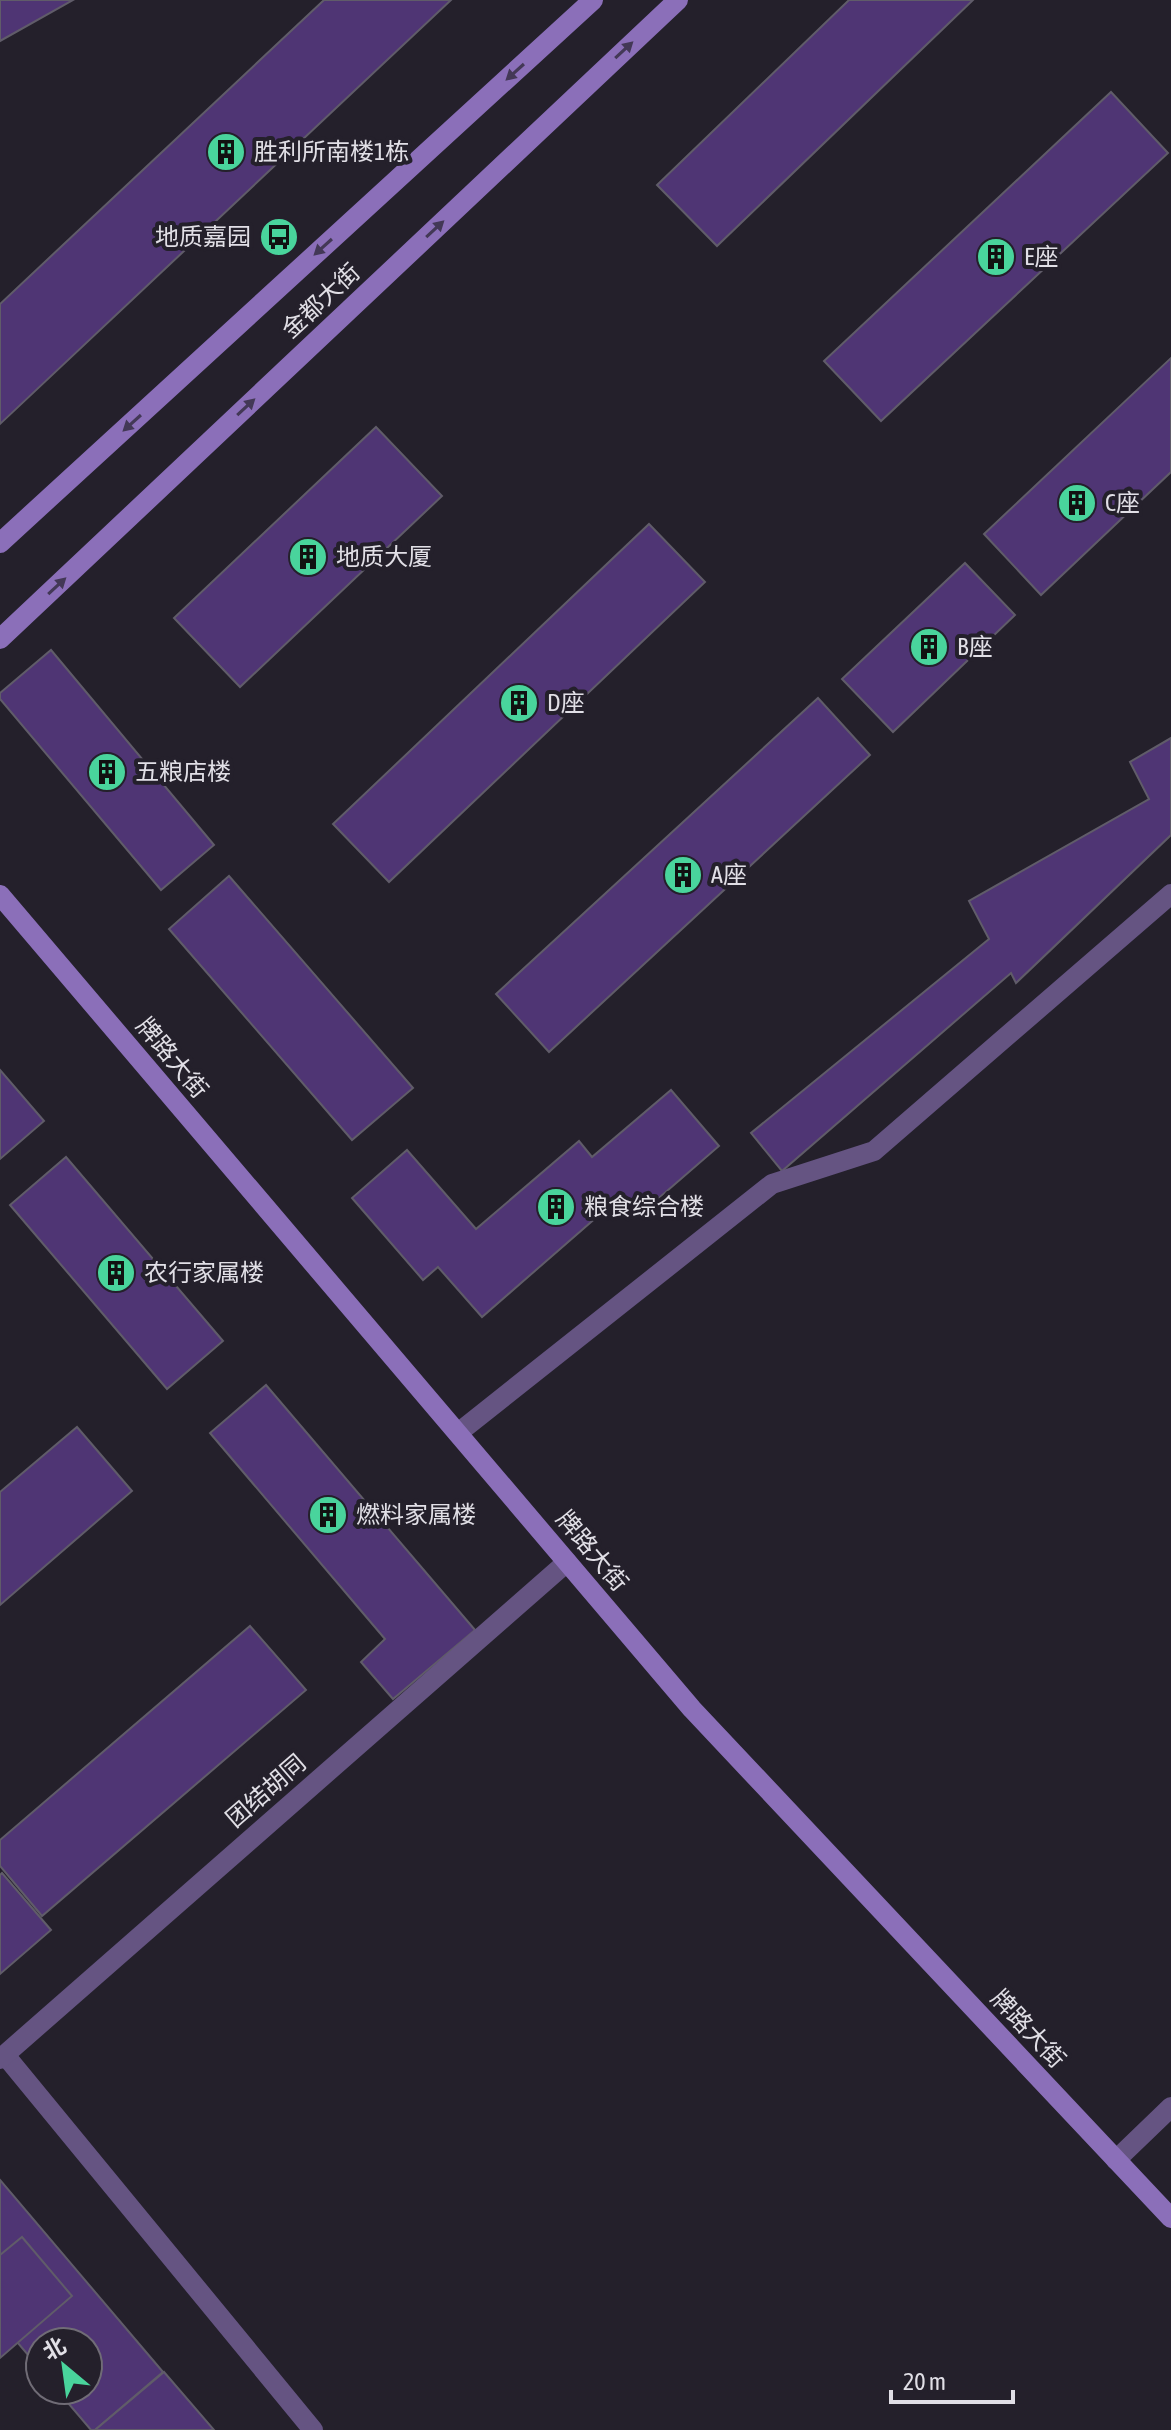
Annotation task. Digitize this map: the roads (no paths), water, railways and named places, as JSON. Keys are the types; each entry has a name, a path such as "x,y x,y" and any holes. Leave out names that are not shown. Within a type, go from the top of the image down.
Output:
{"street":[{"name":"金都大街","path":"0,543 593,0"},
{"name":"金都大街","path":"0,639 678,0"},
{"name":"牌路大街","path":"0,895 692,1709 1171,2218"}],"lane":[{"path":"458,1433 772,1184 874,1151 1171,894"},
{"name":"团结胡同","path":"2,2057 567,1562"},
{"path":"2,2057 313,2430"},
{"path":"1116,2160 1171,2107"}],"place":[{"name":"胜利所南楼1栋","path":"226,152"},
{"name":"地质嘉园","path":"279,237"},
{"name":"E座","path":"996,257"},
{"name":"C座","path":"1077,503"},
{"name":"地质大厦","path":"308,557"},
{"name":"B座","path":"929,647"},
{"name":"D座","path":"519,703"},
{"name":"五粮店楼","path":"107,772"},
{"name":"A座","path":"683,875"},
{"name":"粮食综合楼","path":"556,1207"},
{"name":"农行家属楼","path":"116,1273"},
{"name":"燃料家属楼","path":"328,1515"}]}
